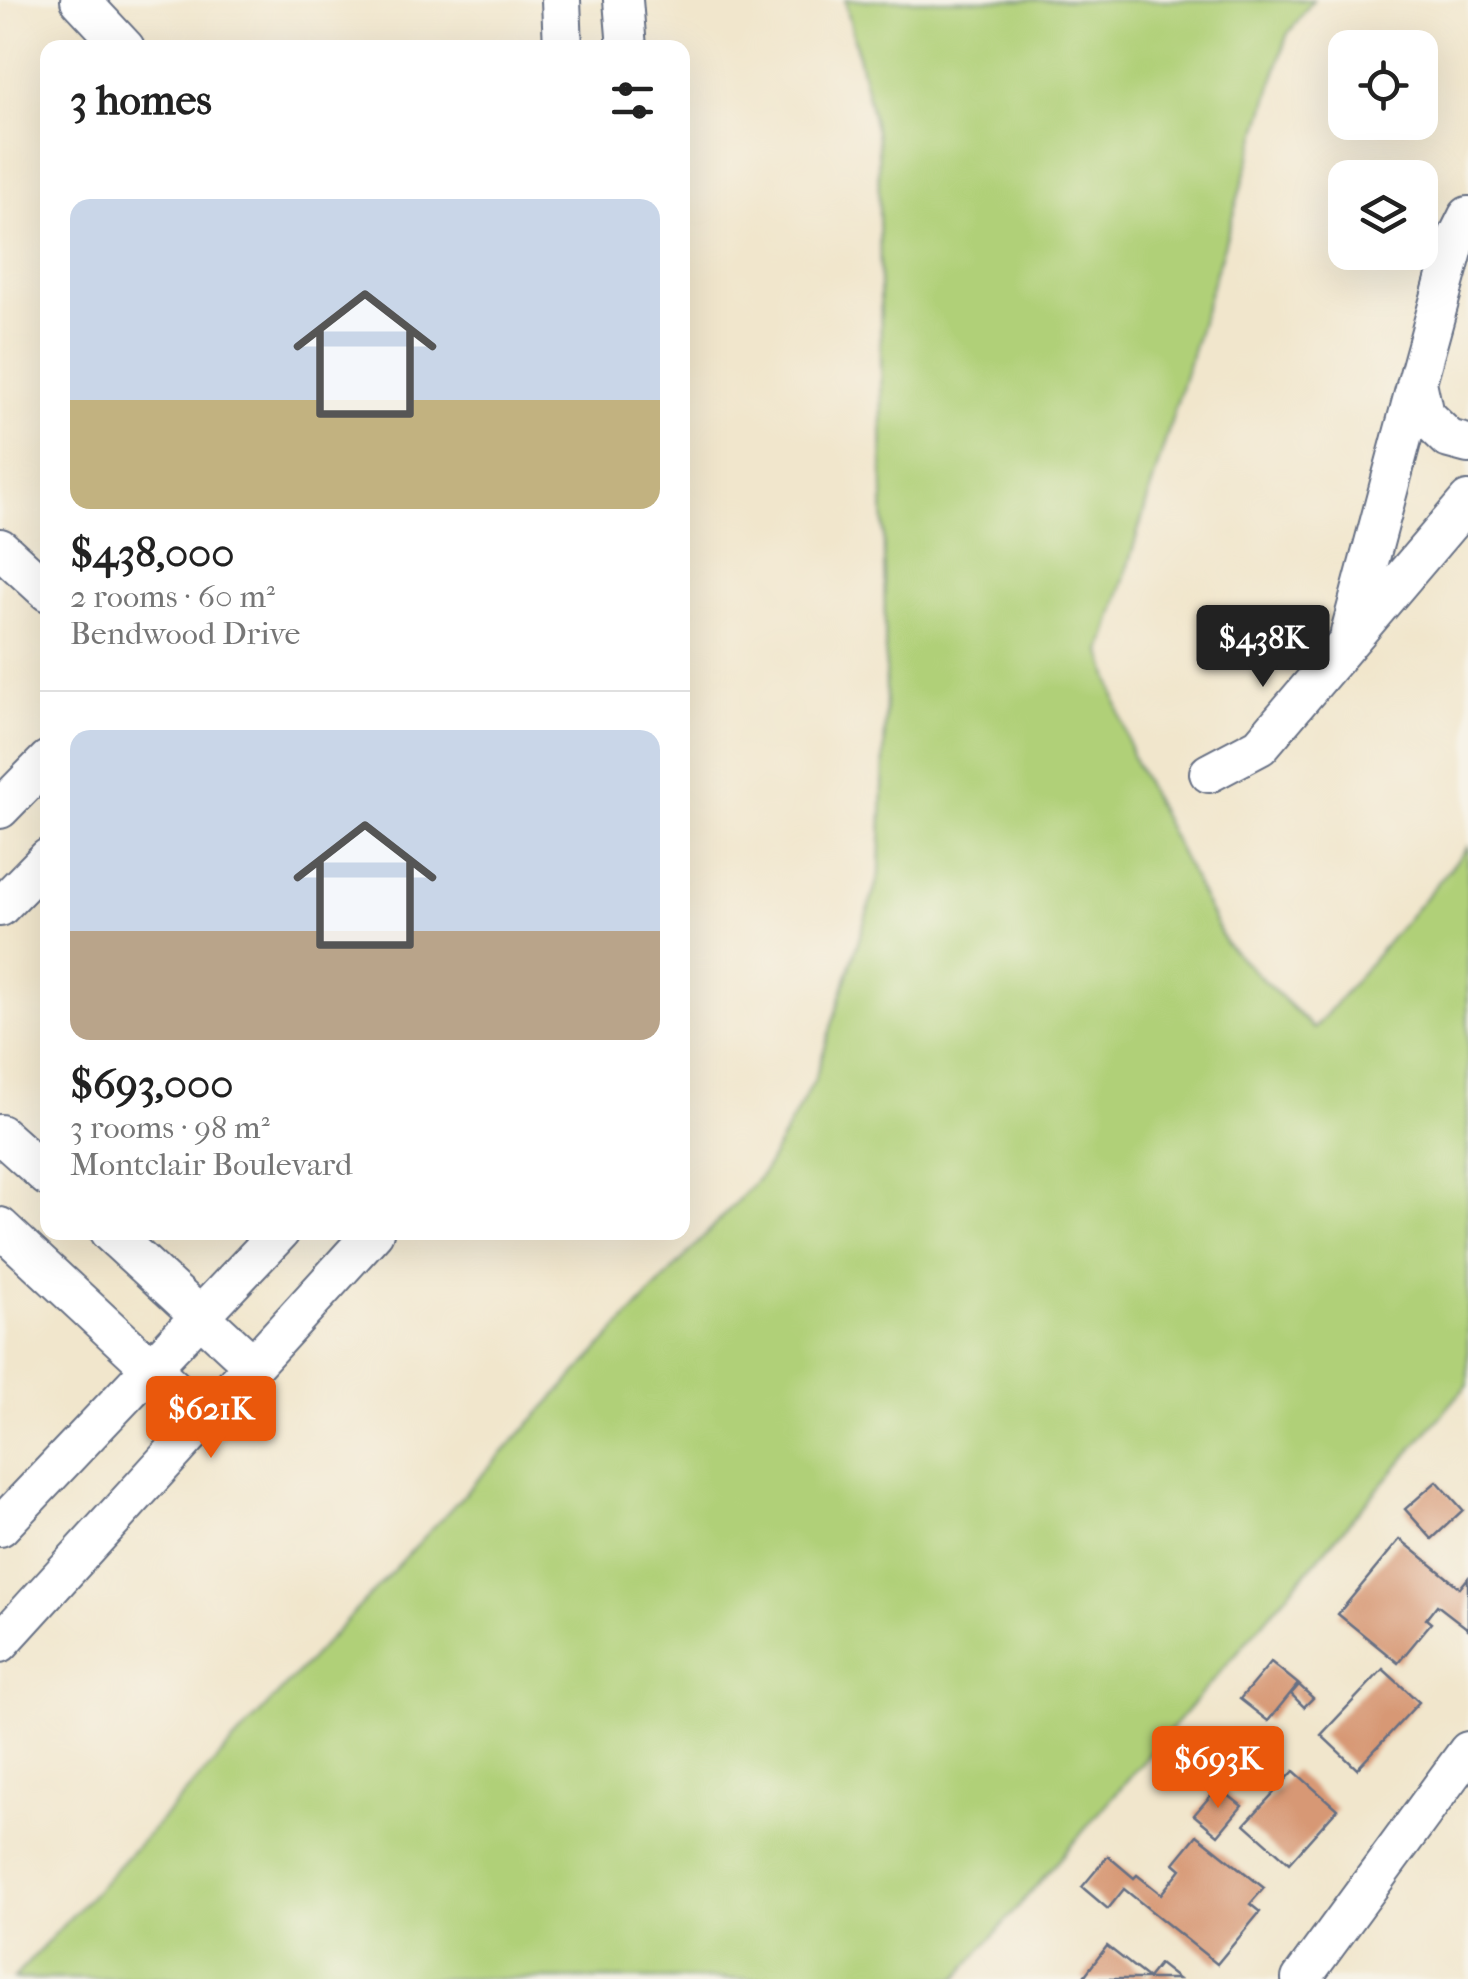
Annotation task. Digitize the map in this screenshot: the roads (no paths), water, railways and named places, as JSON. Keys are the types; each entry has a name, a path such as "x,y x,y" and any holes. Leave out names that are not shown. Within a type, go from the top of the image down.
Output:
{"street":[{"path":"80,0 118,40"},
{"path":"561,0 563,40"},
{"path":"623,0 626,40"},
{"path":"1346,645 1456,240 1468,216"},
{"path":"1417,382 1424,415 1449,438 1468,444"},
{"path":"1209,773 1260,746 1468,501"},
{"path":"0,548 40,585"},
{"path":"0,810 40,768"},
{"path":"0,907 40,866"},
{"path":"0,1134 40,1170"},
{"path":"0,1227 204,1418"},
{"path":"117,1240 252,1364"},
{"path":"0,1527 272,1240"},
{"path":"0,1644 367,1240"},
{"path":"1301,1979 1468,1752"}]}
